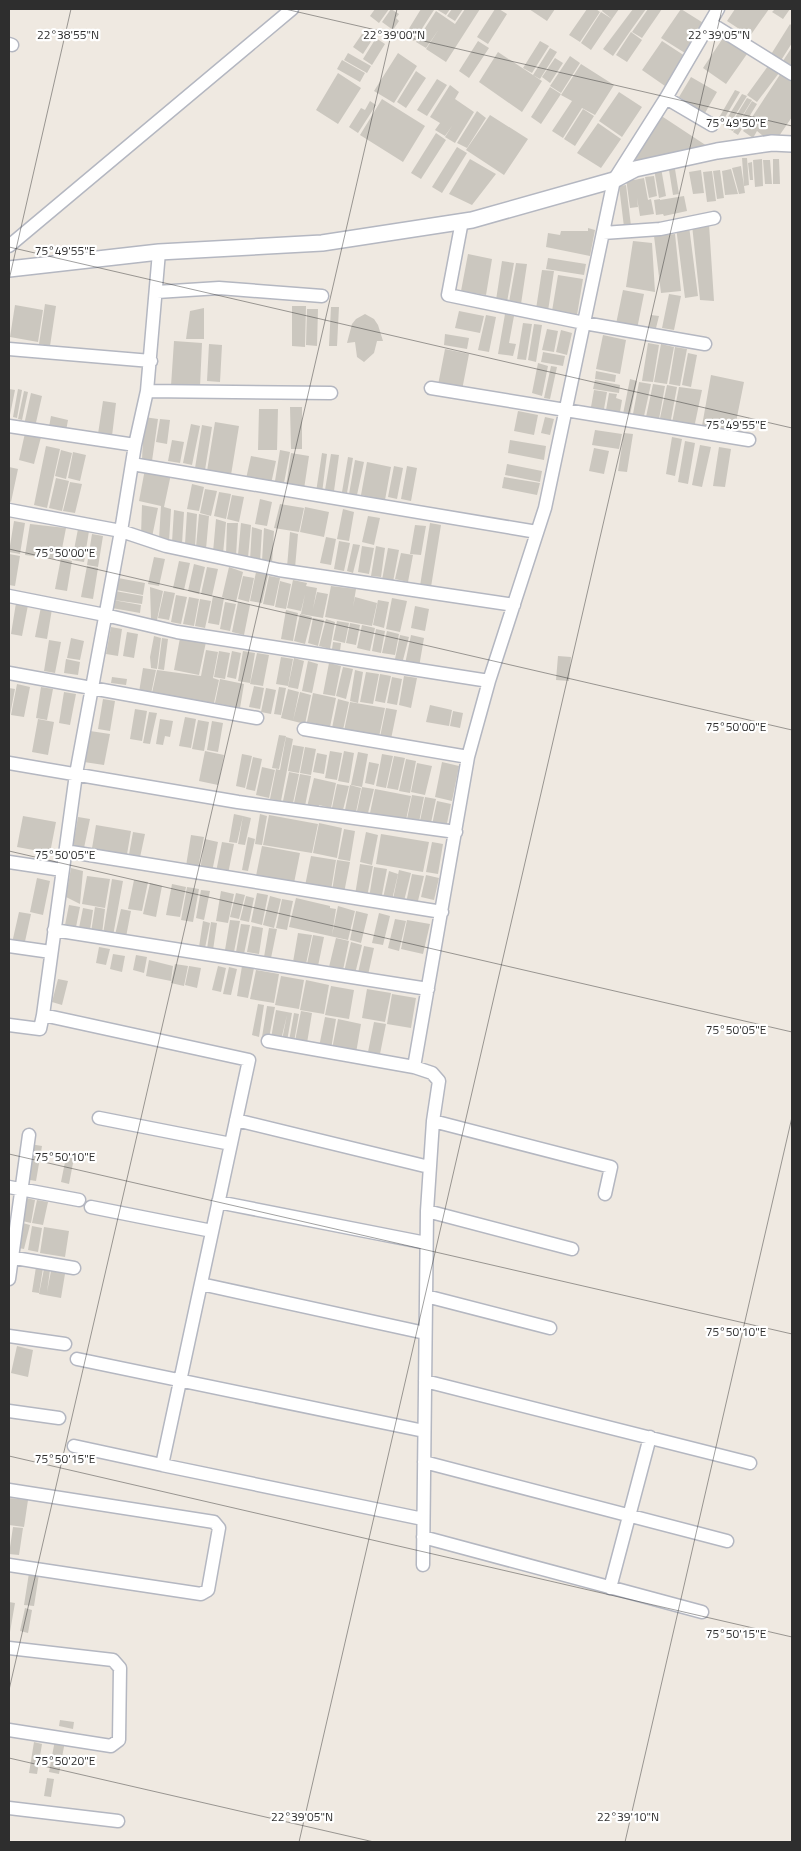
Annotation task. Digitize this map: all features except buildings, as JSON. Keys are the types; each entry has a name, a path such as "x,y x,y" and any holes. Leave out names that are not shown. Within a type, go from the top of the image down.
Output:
{"street":[{"path":"9,246 292,9"},
{"path":"414,1067 468,757 489,681 545,508 564,410 614,180 666,98 718,9"},
{"path":"710,22 792,74"},
{"path":"666,98 712,124"},
{"path":"9,270 159,252 322,243 462,221 614,180 635,169 716,152 772,143 792,144"},
{"path":"603,233 660,229 714,218"},
{"path":"462,221 448,295 584,323 705,344"},
{"path":"9,1025 40,1029 43,1015 76,774 147,391 159,252"},
{"path":"157,292 219,288 322,296"},
{"path":"9,348 151,361"},
{"path":"431,388 749,440"},
{"path":"147,391 331,393"},
{"path":"9,426 136,445"},
{"path":"132,464 537,532"},
{"path":"9,510 121,531 166,546 279,570 514,605"},
{"path":"9,596 105,615 177,632 489,681"},
{"path":"9,674 257,718"},
{"path":"304,728 468,757"},
{"path":"9,763 238,802 456,832"},
{"path":"66,851 442,912"},
{"path":"9,862 62,870"},
{"path":"54,930 428,989"},
{"path":"9,946 51,952"},
{"path":"43,1015 249,1060 162,1464"},
{"path":"268,1041 414,1067 432,1073 439,1081 433,1121 426,1211 423,1566"},
{"path":"99,1118 231,1144"},
{"path":"236,1120 429,1167"},
{"path":"433,1121 611,1167 605,1194"},
{"path":"9,1279 15,1188 29,1134"},
{"path":"15,1188 79,1200"},
{"path":"218,1202 426,1243"},
{"path":"91,1206 212,1231"},
{"path":"426,1211 572,1249"},
{"path":"10,1257 74,1268"},
{"path":"201,1284 425,1333"},
{"path":"426,1296 550,1328"},
{"path":"9,1336 65,1344"},
{"path":"77,1359 424,1431"},
{"path":"425,1381 750,1463"},
{"path":"9,1411 59,1418"},
{"path":"610,1588 650,1438"},
{"path":"74,1446 423,1518"},
{"path":"424,1462 727,1541"},
{"path":"9,1490 214,1522 219,1528 208,1590 201,1594 9,1565"},
{"path":"423,1537 702,1612"},
{"path":"9,1648 113,1660 120,1668 119,1740 111,1746 9,1730"},
{"path":"9,1808 118,1821"}]}
